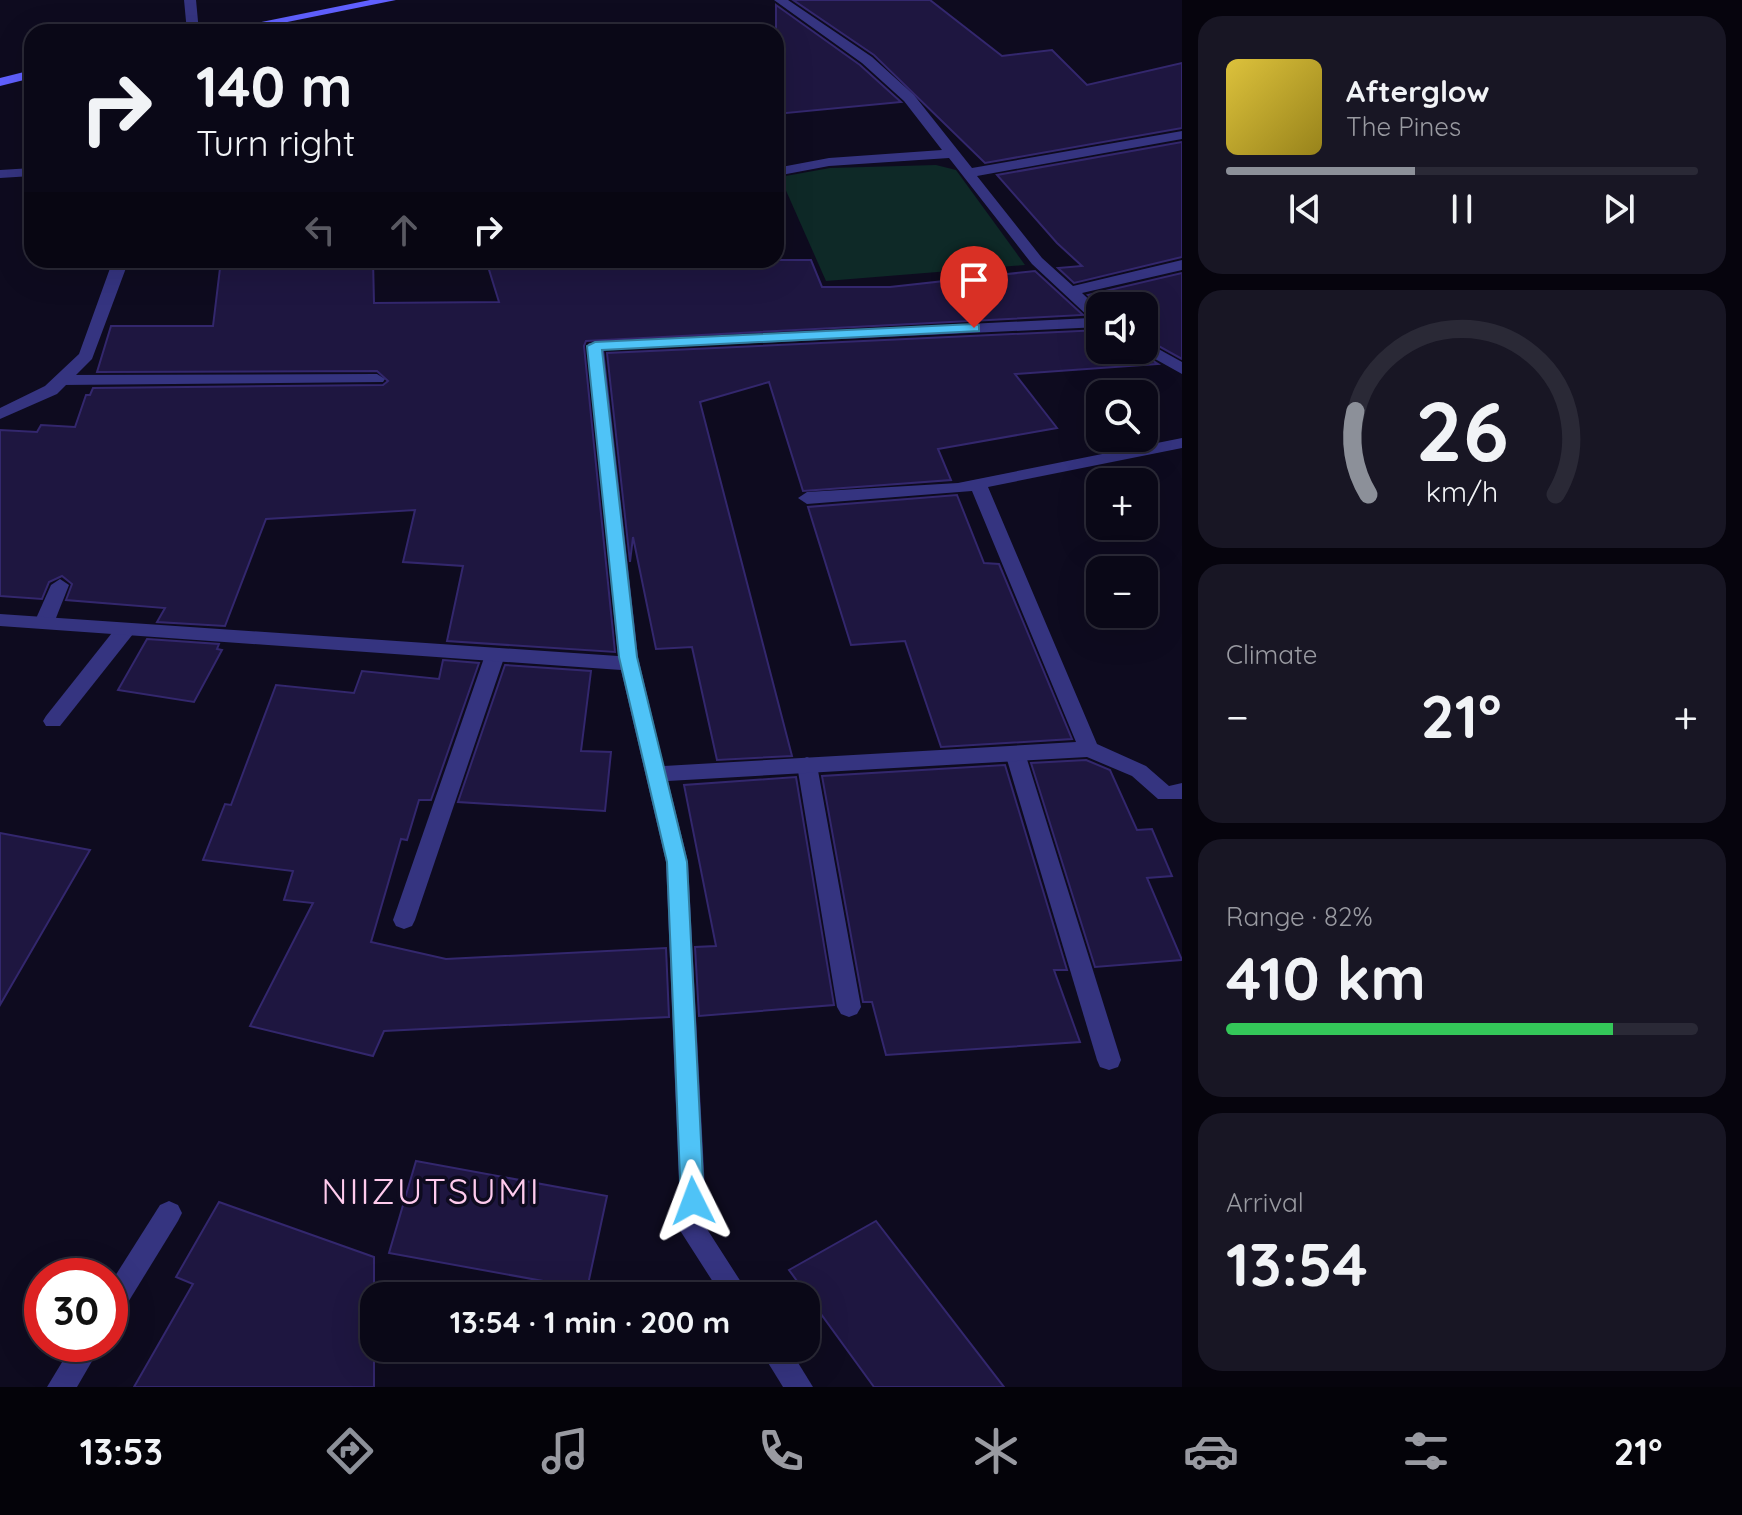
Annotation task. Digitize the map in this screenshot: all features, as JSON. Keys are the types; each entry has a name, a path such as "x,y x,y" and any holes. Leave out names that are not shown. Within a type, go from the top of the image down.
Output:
{"street":[{"path":"190,0 192,24"},
{"path":"261,24 390,0"},
{"path":"780,0 867,60 909,98 1037,261 1086,306"},
{"path":"0,82 24,76"},
{"path":"969,173 1182,135"},
{"path":"784,170 829,162 954,153"},
{"path":"0,174 24,172"},
{"path":"1071,291 1182,265"},
{"path":"0,414 51,390 86,356 118,268"},
{"path":"728,1282 694,1232 677,862 630,664 595,346 1086,321"},
{"path":"1158,354 1182,369"},
{"path":"61,380 377,379"},
{"path":"807,498 978,484 1182,443"},
{"path":"978,484 1089,749"},
{"path":"44,623 60,585"},
{"path":"0,620 630,664"},
{"path":"53,721 126,629"},
{"path":"404,920 495,655"},
{"path":"656,774 1089,749 1139,771 1165,794 1182,791"},
{"path":"1015,753 1109,1060"},
{"path":"807,765 849,1007"},
{"path":"128,1279 169,1213"},
{"path":"61,1387 77,1362"},
{"path":"782,1362 799,1387"}],"green space":[{"path":"936,165 956,170 1025,265 826,281 784,186 784,176 830,168"}],"building":[{"path":"793,0 930,0 1002,56 1052,50 1087,85 1182,63 1182,128 985,163 874,55"},
{"path":"776,5 860,65 901,102 784,113 784,24 776,24"},
{"path":"1182,142 1182,257 1074,283 1058,268 1082,266 1057,243 997,175"},
{"path":"784,260 811,260 822,287 890,287 1035,271 1083,315 586,341 584,346 615,652 447,641 463,566 403,562 415,510 266,519 225,626 157,622 165,608 66,600 72,584 62,576 49,582 42,599 0,596 0,430 37,432 41,425 75,427 86,395 90,395 93,388 383,385 388,381 377,371 97,372 111,326 213,326 220,268 373,268 374,303 499,302 488,268 784,268"},
{"path":"1182,273 1182,359 1158,346 1158,292 1101,292"},
{"path":"1086,331 1086,364 1158,364 1015,374 1057,428 938,449 951,480 803,491 769,382 700,402 792,756 717,760 692,647 656,649 633,537 630,562 607,353"},
{"path":"957,495 984,563 999,564 1072,739 941,747 905,641 851,645 808,507"},
{"path":"147,639 219,644 217,649 222,650 194,702 118,690"},
{"path":"443,660 479,663 431,800 419,800 407,840 401,839 371,942 446,959 666,948 669,1017 384,1031 373,1056 250,1026 313,903 284,900 293,871 203,860 225,804 231,805 276,685 354,693 362,671 439,679"},
{"path":"505,665 591,671 581,751 611,752 605,811 458,802"},
{"path":"1086,760 1110,770 1137,830 1152,829 1172,876 1147,878 1182,960 1095,967 1031,763"},
{"path":"1005,765 1067,970 1054,970 1080,1042 886,1055 872,1002 863,1002 822,776"},
{"path":"796,777 834,1005 699,1016 695,947 716,946 684,785"},
{"path":"0,833 90,850 0,1005"},
{"path":"416,1161 607,1196 589,1282 548,1282 389,1253"},
{"path":"219,1202 374,1257 374,1282 360,1282 360,1362 374,1362 374,1387 134,1387 193,1284 176,1277"},
{"path":"876,1221 1004,1387 874,1387 820,1313 820,1282 798,1282 789,1270"}],"district":[{"name":"NIIZUTSUMI","path":"431,1191"}],"route":[{"path":"693,1201 677,862 628,657 595,346 974,328"}]}
